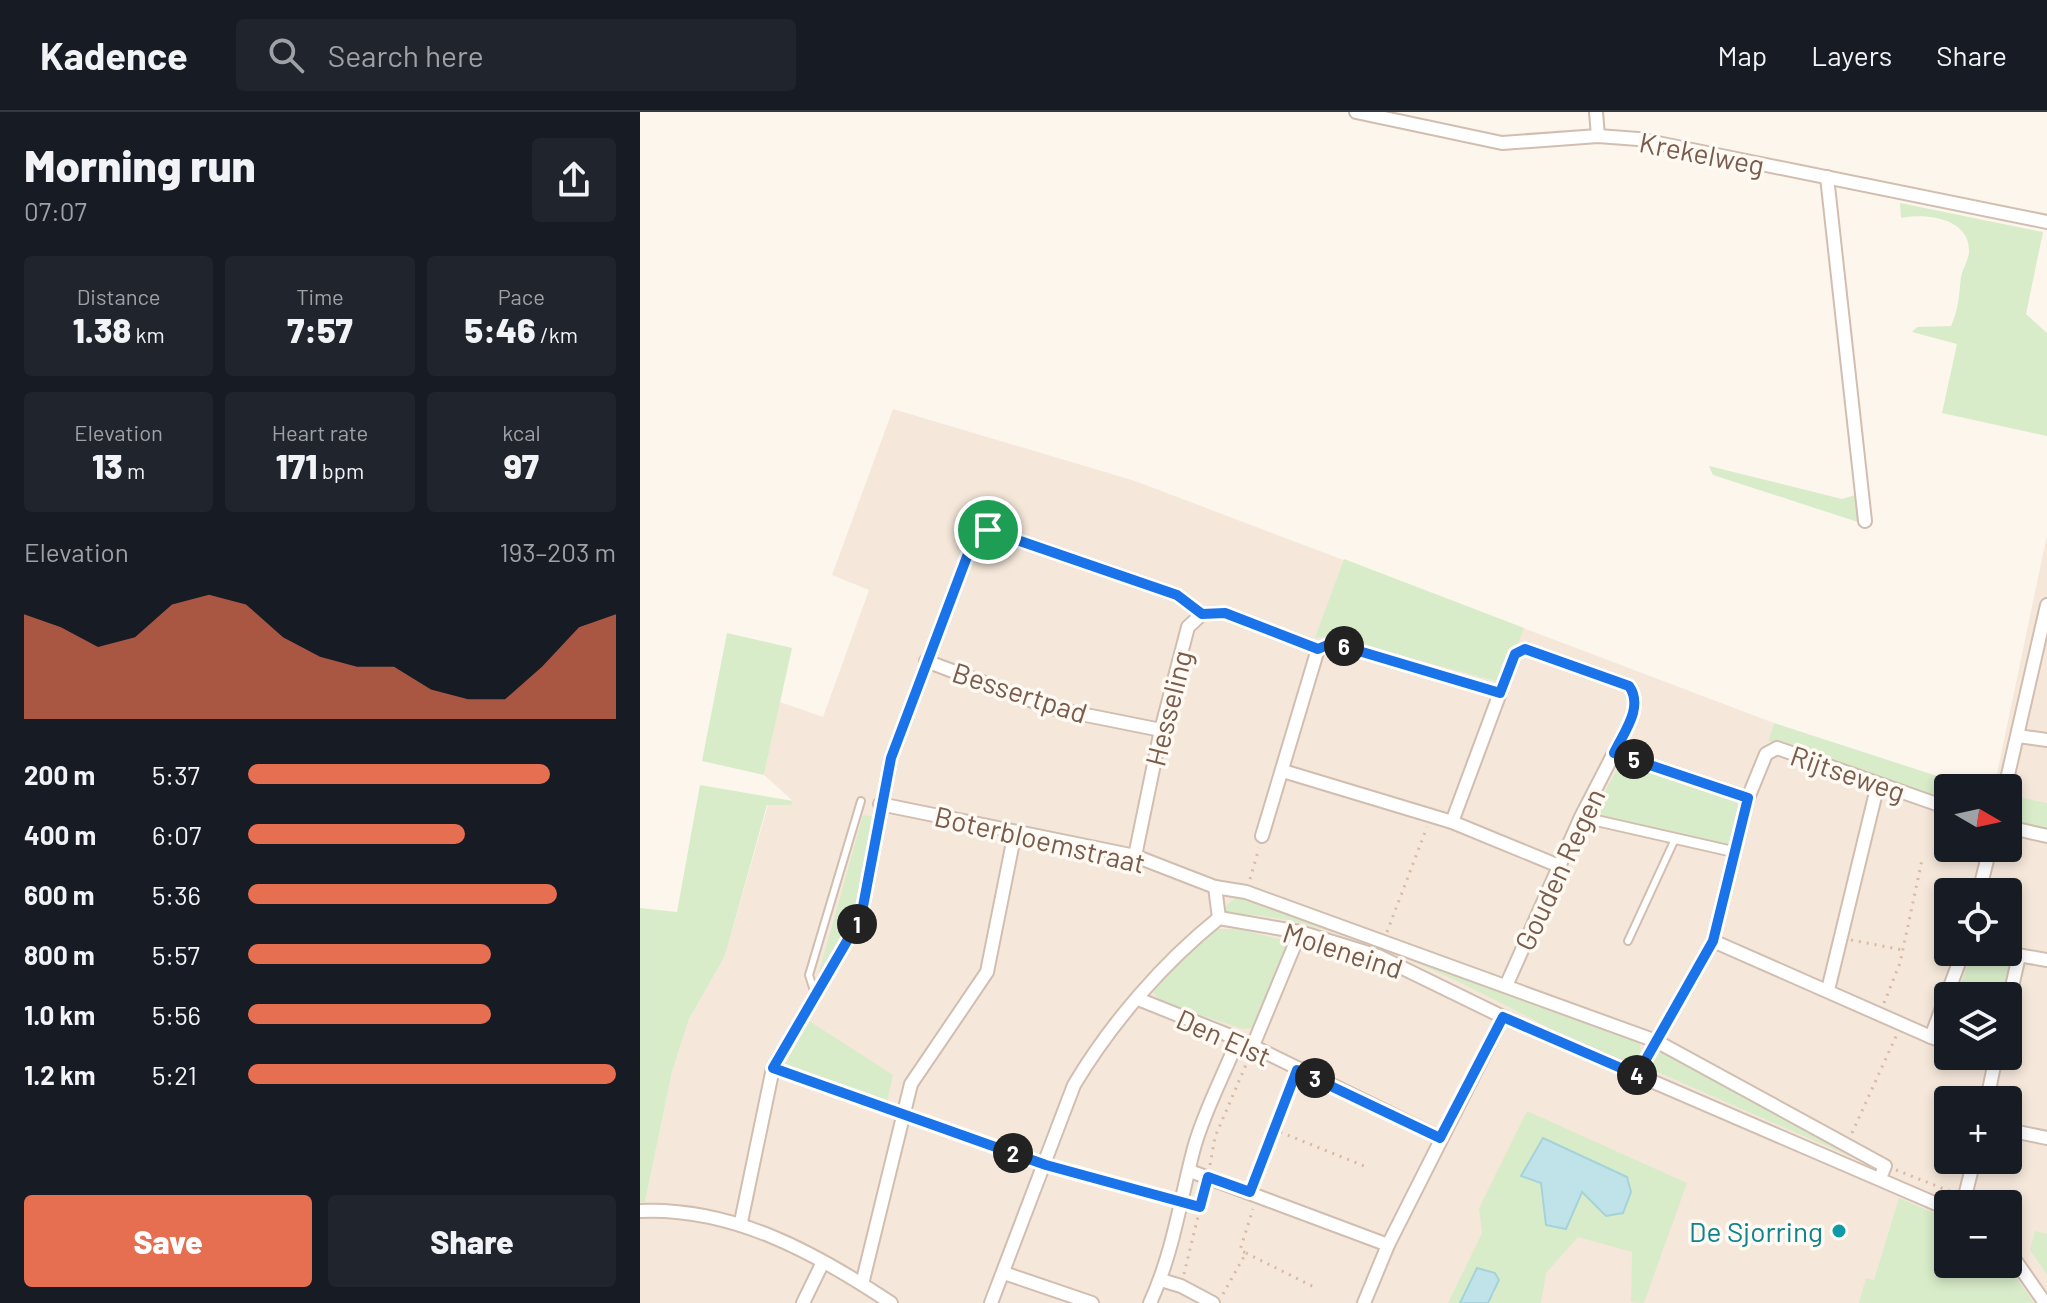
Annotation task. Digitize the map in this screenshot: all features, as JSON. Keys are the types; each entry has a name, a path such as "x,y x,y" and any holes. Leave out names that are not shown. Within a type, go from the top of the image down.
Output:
{"street":[{"name":"Krekelweg","path":"1356,112 1502,143 1598,136 1638,139 2047,222"},
{"path":"1596,112 1598,136"},
{"path":"1827,177 1865,521"},
{"name":"Hesseling","path":"741,1222 773,1068 861,917 891,758 974,538 988,530 1177,595 1202,614 1188,627 1161,730 1135,856"},
{"path":"2008,774 2047,605"},
{"path":"1202,614 1225,613 1318,649 1332,643 1500,693"},
{"path":"1262,836 1318,649"},
{"path":"1452,822 1515,654 1525,649 1629,686 1636,695 1636,705 1614,753 1748,798"},
{"name":"Bessertpad","path":"926,661 1051,708 1161,730"},
{"path":"2018,736 2047,740"},
{"name":"Rijtseweg","path":"1637,1075 1713,941 1748,798 1766,754 1777,748 1934,803"},
{"name":"Gouden Regen","path":"1506,986 1581,817 1614,753"},
{"path":"1283,771 1452,822 1559,866"},
{"path":"1828,990 1878,784"},
{"name":"Boterbloemstraat","path":"880,804 1135,856 1215,887"},
{"path":"1581,817 1735,852"},
{"path":"2022,830 2047,836"},
{"path":"862,1284 911,1084 987,972 1015,832"},
{"path":"991,1303 1074,1085 1093,1053 1138,999 1191,940 1219,918 1215,887"},
{"name":"Moleneind","path":"1215,887 1246,892 1656,1041 1848,1143 1883,1172"},
{"name":"Moleneind","path":"1219,918 1300,932 1378,956 1503,1017 1637,1075 1883,1172 1934,1201"},
{"path":"1252,1048 1300,932"},
{"path":"1713,941 1934,1038"},
{"path":"2022,956 2047,960"},
{"path":"1931,1037 1958,966"},
{"name":"Den Elst","path":"1138,999 1238,1039 1440,1138"},
{"path":"1364,1303 1388,1245 1440,1138 1503,1017"},
{"path":"1150,1303 1161,1280 1184,1202 1195,1146 1238,1039"},
{"path":"2022,1133 2047,1138"},
{"path":"1190,1171 1388,1245"},
{"path":"640,1211 664,1210 741,1222 823,1262 891,1303"},
{"path":"803,1303 823,1262"},
{"path":"2022,1270 2045,1303"},
{"path":"1004,1273 1092,1303"},
{"path":"1161,1280 1215,1303"}],"lane":[{"path":"815,994 809,975 861,801"},
{"path":"1628,941 1675,839"}],"path":[{"path":"1384,941 1431,816"},
{"path":"1246,892 1262,836"},
{"path":"1881,1013 1903,950 1922,860"},
{"path":"1841,938 1903,950"},
{"path":"1848,1143 1902,1023"},
{"path":"1181,1286 1215,1137 1252,1048"},
{"path":"773,1068 1046,1165 1118,1188 1200,1207"},
{"path":"1297,1070 1273,1129 1240,1250 1314,1287"},
{"path":"1273,1129 1364,1166"},
{"path":"1883,1172 1935,1190"},
{"path":"1215,1303 1246,1253"}],"shaded area":[{"path":"893,409 1135,481 1774,723 1768,741 1934,794 1934,862 2022,862 2022,774 1997,774 2047,535 2047,1303 640,1303 640,1202 645,1202 672,1072 689,1019 725,956 768,805 791,805 793,801 764,775 780,702 823,717 869,590 832,575"}],"green space":[{"path":"1900,203 2043,232 2026,314 2047,333 2047,436 1942,413 1957,344 1912,332 1917,327 1951,326 1969,253 1968,241 1963,232 1945,220 1922,216 1901,218"},
{"path":"1709,466 1842,499 1855,495 1858,522 1713,475"},
{"path":"1344,559 1524,628 1503,683 1329,636 1315,638"},
{"path":"727,633 792,648 764,775 702,761"},
{"path":"1774,723 1934,775 1934,794 1768,741"},
{"path":"1626,762 1741,803 1733,848 1592,815 1619,766"},
{"path":"700,785 793,801 791,805 767,805 725,956 689,1019 672,1072 645,1202 640,1202 640,908 677,912"},
{"path":"2022,798 2047,803 2047,832 2022,826"},
{"path":"863,815 875,817 853,924 816,983"},
{"path":"1237,896 1639,1041 1642,1055 1638,1062 1621,1066 1481,993 1379,948 1327,930 1276,918 1227,913 1224,908"},
{"path":"1218,929 1238,929 1284,940 1286,952 1252,1028 1243,1029 1160,1002 1153,992 1188,954"},
{"path":"1967,966 2010,967 2008,982 1961,982"},
{"path":"809,1021 893,1075 886,1106 782,1070"},
{"path":"1659,1048 1877,1168 1648,1068"},
{"path":"1527,1111 1687,1183 1644,1303 1631,1302 1632,1252 1578,1237 1546,1273 1541,1303 1488,1303 1496,1291 1477,1268 1460,1303 1448,1303 1482,1233 1479,1208","holes":["1543,1138 1627,1177 1582,1192 1566,1229 1546,1224 1541,1182 1522,1176"]},
{"path":"1899,1198 1934,1213 1934,1278 2017,1278 2034,1303 1859,1303 1866,1278 1874,1280"},
{"path":"2035,1231 2047,1234 2047,1275 2030,1250"}],"water":[{"path":"1543,1138 1627,1177 1631,1192 1623,1213 1606,1216 1582,1192 1566,1229 1546,1225 1541,1183 1521,1176"},
{"path":"1477,1268 1495,1273 1499,1280 1488,1303 1460,1303"}],"place":[{"name":"De Sjorring","path":"1839,1231"}],"route":[{"path":"988,530 1177,595 1202,614 1225,613 1318,649 1332,643 1500,693 1515,654 1525,649 1629,686 1636,695 1636,705 1614,753 1748,798 1713,941 1637,1075 1503,1017 1440,1138 1350,1092 1297,1070 1250,1192 1208,1177 1200,1207 1118,1188 1046,1165 773,1068 861,917 891,758 974,538 988,530"}]}
